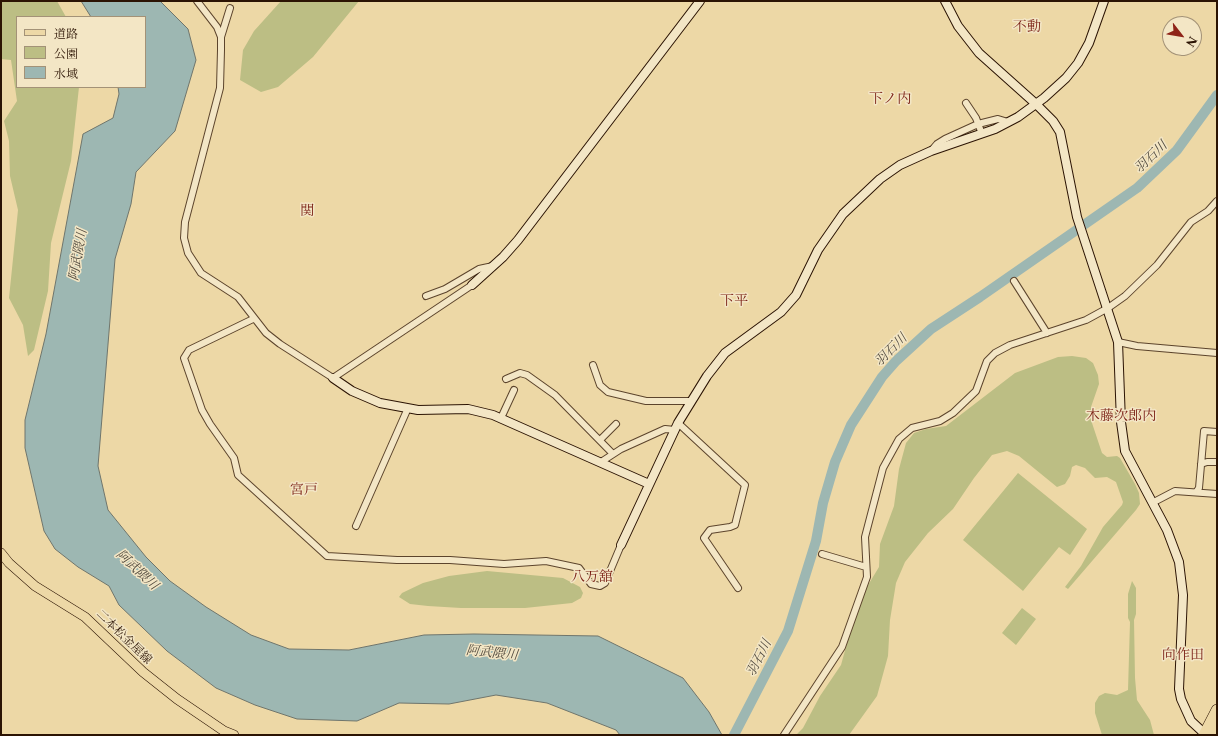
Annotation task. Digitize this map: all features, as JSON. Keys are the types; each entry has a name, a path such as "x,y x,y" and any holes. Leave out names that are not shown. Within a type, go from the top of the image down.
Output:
{"highway":[{"path":"1207,735 1217,710"},
{"path":"1207,735 1217,729"}],"main road":[{"name":"二本松金屋線","path":"1,554 8,563 35,586 85,617 143,672 177,699 224,731 234,735"}],"street":[{"path":"197,1 217,27 221,37"},
{"path":"333,378 472,285 493,266 518,240 700,1"},
{"path":"946,1 958,26 975,48 1036,104 1053,121 1060,132 1078,218 1118,342 1123,444 1129,459 1167,530 1176,553 1182,579 1180,689 1182,699 1191,721 1207,735"},
{"path":"253,319 189,350 184,358 202,410 234,458 238,475 327,556 397,560 450,560 504,564 546,561 579,568 591,584 600,586 605,583 676,426 706,376 725,353 780,312 796,295 818,250 843,214 864,193 889,172 931,151 982,134 1008,122 1036,104 1057,87 1078,63 1089,43 1104,1"},
{"path":"230,8 221,37 220,88 185,222 184,238 188,253 201,274 238,297 266,333 280,344 368,399 380,403 408,408 468,409 501,418 649,484"},
{"path":"966,103 982,134"},
{"path":"931,151 937,144 945,139 978,124 998,119 1008,122"},
{"path":"784,735 842,647 867,577 865,537 883,468 894,444 912,428 940,421 953,414 976,391 987,362 995,353 1010,345 1086,320 1108,308 1143,280 1192,222 1208,211 1217,201"},
{"path":"426,296 445,289 479,269 493,266"},
{"path":"1014,281 1047,333"},
{"path":"1118,342 1137,346 1217,353"},
{"path":"593,365 600,385 608,392 646,401 691,402"},
{"path":"506,379 520,373 527,375 555,395 614,454"},
{"path":"501,418 514,390"},
{"path":"356,526 408,408"},
{"path":"600,440 616,424"},
{"path":"601,462 665,429 676,426"},
{"path":"676,426 745,485 735,525 710,530 704,538 706,544 738,588"},
{"path":"1197,492 1199,488 1204,431 1217,432"},
{"path":"1201,464 1207,462 1217,462"},
{"path":"1152,502 1175,491 1217,494"},
{"path":"822,554 866,567"}],"green space":[{"path":"1,1 57,1 65,16 16,16 16,88 79,88 71,161 51,243 48,291 34,350 28,356 23,325 9,298 18,210 10,176 9,141 4,121 17,101 11,60 1,59"},
{"path":"281,1 359,1 313,57 278,87 261,92 240,80 243,50 254,31"},
{"path":"1072,356 1086,358 1093,363 1098,375 1099,384 1091,407 1092,423 1102,453 1107,457 1117,456 1120,458 1135,484 1139,493 1140,504 1136,510 1068,589 1065,587 1081,566 1103,527 1122,505 1123,502 1116,482 1107,477 1095,478 1085,468 1076,465 1072,467 1070,476 1065,484 1057,487 1019,456 1007,451 992,455 953,509 928,533 905,562 896,583 890,620 888,656 877,696 849,735 796,735 803,728 820,696 841,665 859,600 879,567 880,544 894,506 899,469 906,443 914,433 926,429 946,426 1015,373 1058,357"},
{"path":"1018,473 1087,529 1070,555 1059,547 1023,591 963,540"},
{"path":"487,571 563,578 580,587 583,593 581,598 572,603 525,608 461,608 428,606 410,604 399,597 402,593 423,583 449,576"},
{"path":"1132,581 1136,588 1136,614 1134,620 1137,700 1150,720 1154,735 1102,735 1095,713 1095,703 1099,696 1105,693 1117,695 1128,690 1130,622 1128,618 1128,594"},
{"path":"1022,608 1036,619 1016,645 1002,633"}],"water":[{"name":"阿武隈川","path":"81,1 160,1 188,29 196,60 175,131 136,172 131,204 115,259 98,466 108,510 146,557 170,581 206,607 251,635 289,649 349,650 424,635 474,634 598,636 683,678 709,712 722,735 620,735 616,730 547,703 496,695 449,704 399,703 357,721 297,719 255,705 216,688 167,651 119,605 109,586 78,567 55,549 44,531 25,448 25,420 46,334 83,134 113,118 119,94 118,88 146,88 146,16 90,16"}],"waterway":[{"name":"羽石川","path":"734,735 788,631 816,541 823,503 835,462 851,425 882,377 896,361 931,329 980,297 1137,188 1177,150 1217,95"}],"district":[{"name":"不動","path":"1027,27"},
{"name":"下ノ内","path":"890,99"},
{"name":"関","path":"307,211"},
{"name":"下平","path":"734,301"},
{"name":"木藤次郎内","path":"1121,416"},
{"name":"宮戸","path":"304,490"},
{"name":"八万舘","path":"592,577"},
{"name":"向作田","path":"1183,655"}]}
